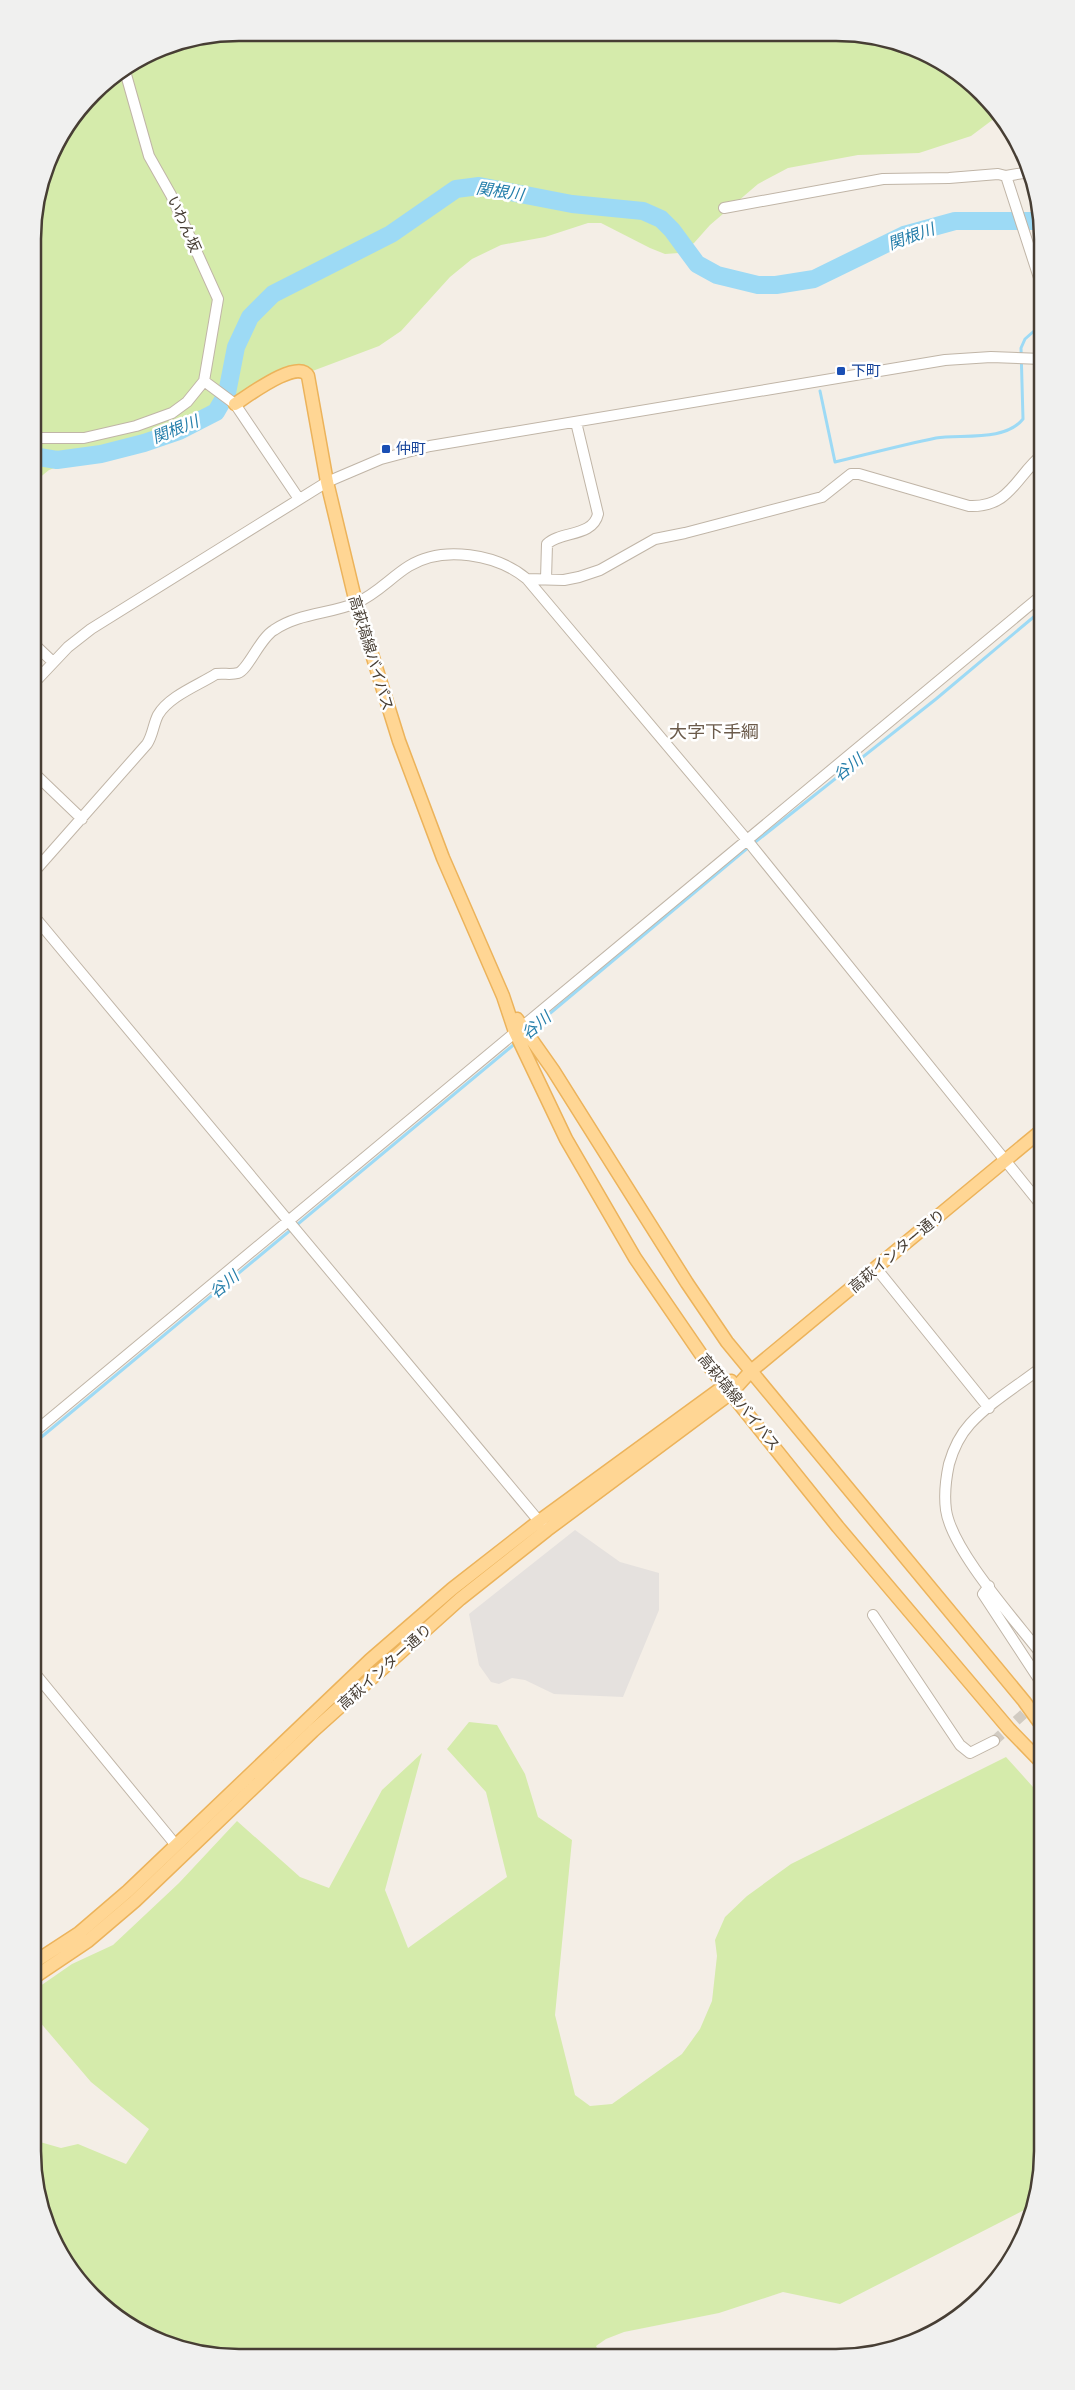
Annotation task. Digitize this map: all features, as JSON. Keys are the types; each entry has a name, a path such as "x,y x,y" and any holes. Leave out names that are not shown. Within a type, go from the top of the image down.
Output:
{"main road":[{"name":"高萩塙線バイパス","path":"232,401 272,380 296,371 306,372 308,376 327,482 356,603 374,668 419,798 566,1139 595,1192 660,1296 728,1389 838,1527 1009,1729 1034,1755"},
{"name":"高萩塙線バイパス","path":"519,1030 553,1070 697,1298 751,1371 1034,1715"},
{"name":"高萩インター通り","path":"41,1958 79,1933 128,1890 370,1660 452,1589 543,1525 728,1389 1034,1137"},
{"name":"高萩インター通り","path":"41,1973 68,1957 115,1918 379,1671 543,1525"}],"street":[{"name":"いわん坂","path":"127,77 149,156 171,195 218,298 207,383"},
{"path":"724,208 883,178 950,178 998,174 1006,176 1022,173"},
{"path":"1006,176 1034,263"},
{"path":"41,675 53,662 91,629 299,499 352,470 407,451 945,360 991,357 1034,359"},
{"path":"41,438 84,438 136,426 172,412 187,402 207,383 232,401 299,499"},
{"path":"546,579 547,544 553,538 582,531 592,525 598,514 576,422"},
{"path":"527,579 579,577 600,570 655,539 684,534 822,497 851,474 859,474 969,506 986,506 999,500 1013,488 1034,462"},
{"path":"41,864 147,744 152,736 159,715 166,706 216,674 226,672 233,675 242,672 264,637 284,623 314,613 356,603 381,588 409,566 428,556 452,554 474,556 504,565 516,570 527,579 747,840 1034,1196"},
{"path":"41,1426 1034,602"},
{"path":"41,651 53,662"},
{"path":"41,780 82,819"},
{"path":"41,925 543,1525"},
{"path":"876,1268 989,1408"},
{"path":"1034,1373 970,1424 960,1437 952,1454 946,1488 946,1510 957,1539 969,1560 1034,1645"},
{"path":"989,1586 983,1594 1034,1672"},
{"path":"873,1615 960,1744 970,1753 994,1741"},
{"path":"41,1681 175,1844"}],"green space":[{"path":"240,41 835,41 874,45 911,56 956,82 976,99 993,119 971,136 919,153 858,155 788,168 758,184 710,225 694,243 679,253 665,254 601,223 588,223 545,237 501,245 472,259 450,277 401,331 379,346 49,470 41,476 41,240 48,188 56,164 68,140 99,99 129,75 164,56 201,45"},
{"path":"469,1722 497,1725 525,1774 538,1817 572,1840 555,2015 575,2095 590,2106 612,2104 682,2054 700,2029 712,2001 717,1956 715,1940 725,1917 747,1896 791,1864 1006,1757 1034,1788 1034,2150 1030,2189 1024,2210 840,2304 783,2292 719,2313 624,2332 606,2339 596,2346 598,2349 240,2349 214,2347 188,2342 164,2334 140,2322 119,2308 99,2291 82,2271 68,2250 56,2226 45,2189 41,2142 61,2148 78,2144 126,2164 149,2129 91,2082 41,2023 41,1985 72,1964 113,1945 179,1883 237,1821 300,1877 329,1888 382,1790 422,1753 385,1890 408,1948 507,1877 486,1792 447,1749"}],"shaded area":[{"path":"575,1530 620,1562 659,1573 659,1610 623,1697 554,1694 525,1680 512,1678 499,1684 491,1682 479,1665 469,1614"}],"waterway":[{"name":"関根川","path":"41,457 57,460 101,454 144,443 179,431 216,412 227,393 236,347 250,317 273,294 391,234 456,189 479,186 572,204 643,211 661,219 672,230 697,264 717,275 758,285 776,285 814,279 904,235 955,221 1033,221"},
{"path":"820,391 835,462 936,438 982,436 1005,431 1023,419 1021,348 1025,339 1034,331"},
{"name":"谷川","path":"529,1031 744,851 936,699 1034,617"},
{"name":"谷川","path":"41,1437 517,1042"}],"tunnel":[{"path":"994,1741 1034,1705"}],"place":[{"name":"下町","path":"841,371"},
{"name":"仲町","path":"386,449"}],"district":[{"name":"大字下手綱","path":"714,732"}]}
